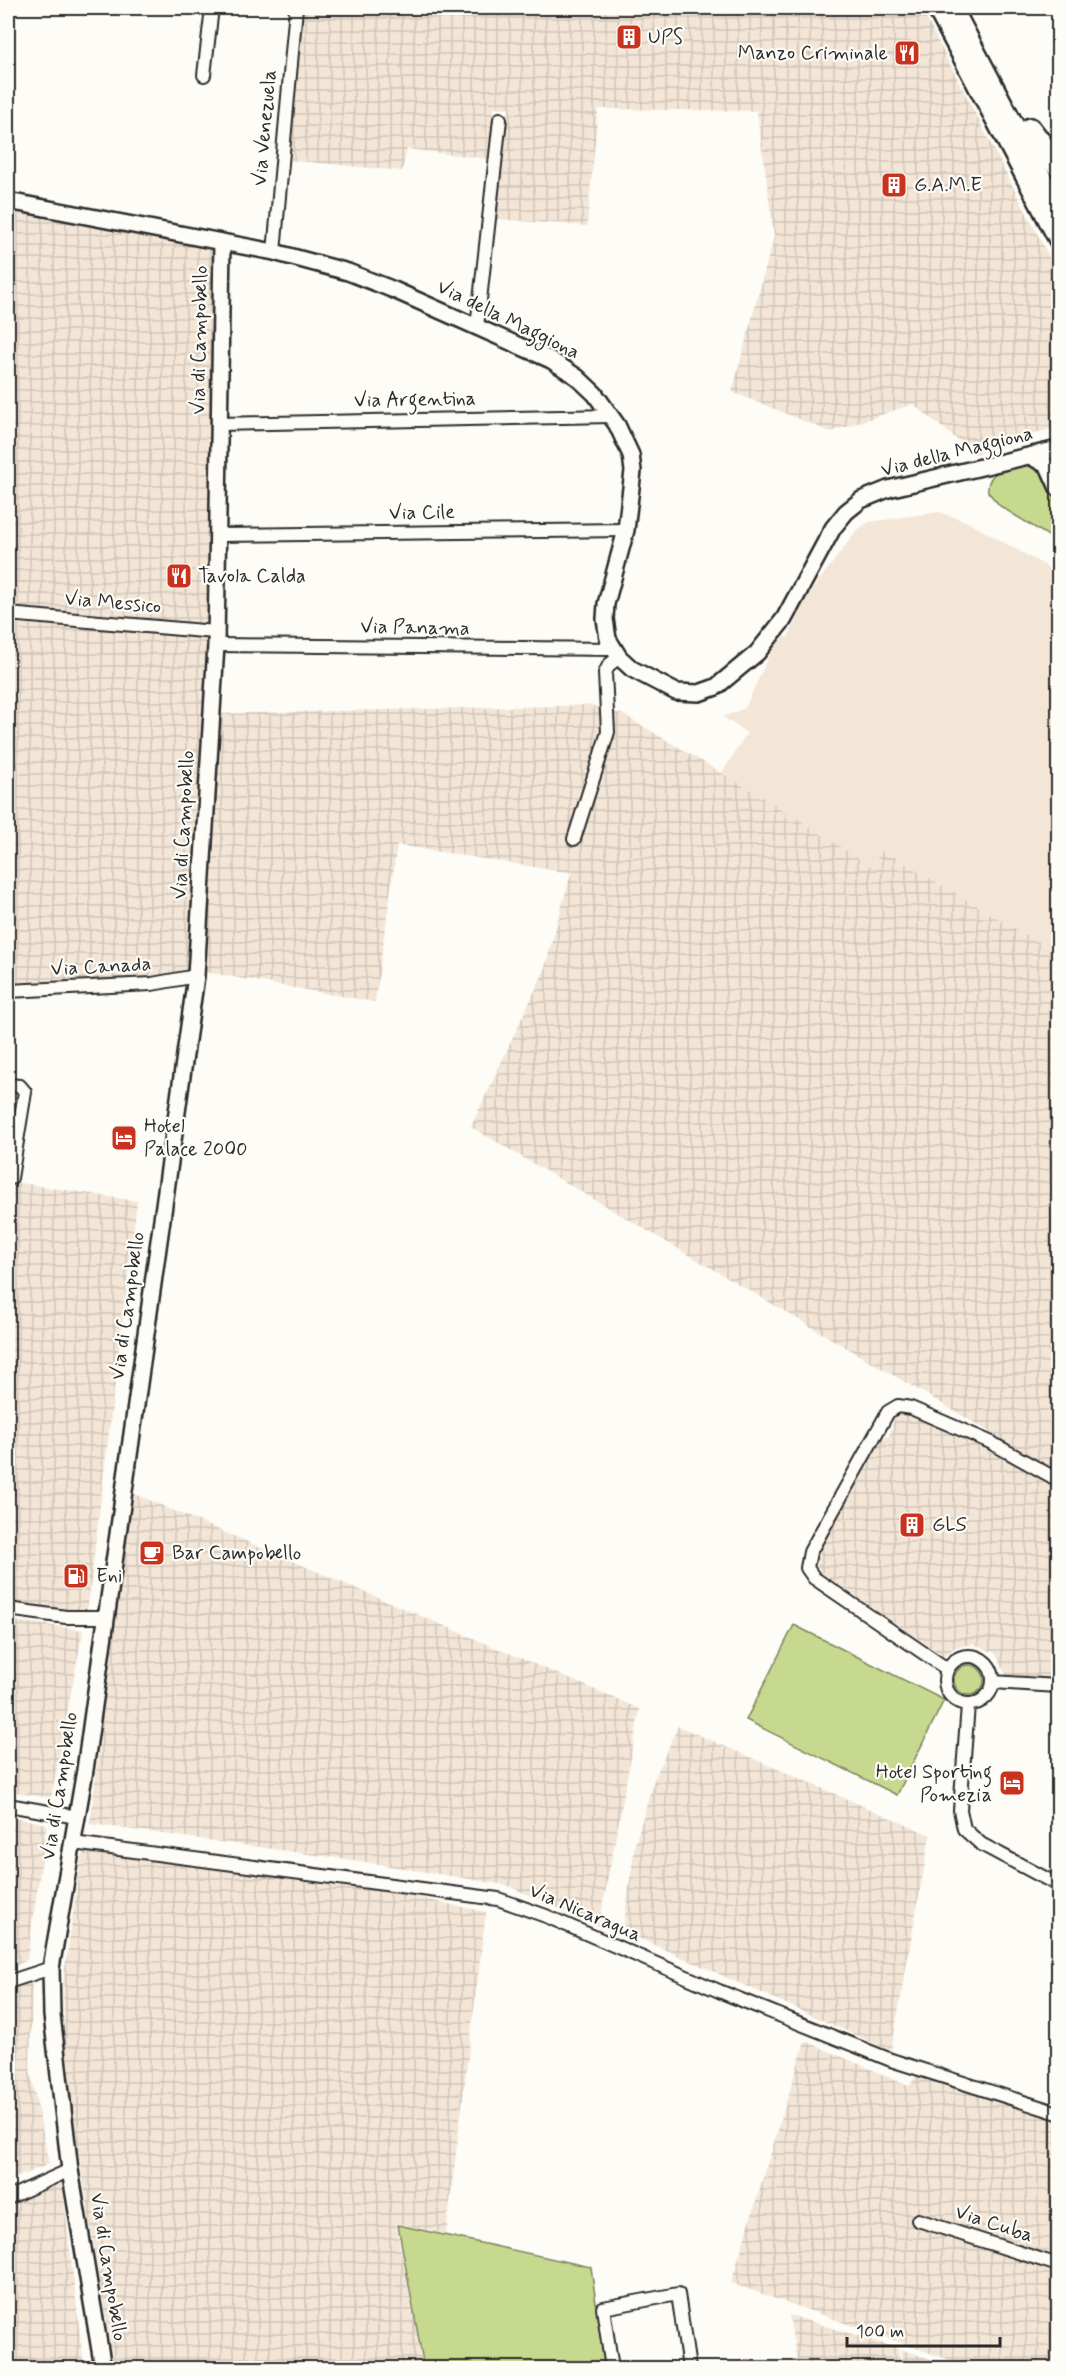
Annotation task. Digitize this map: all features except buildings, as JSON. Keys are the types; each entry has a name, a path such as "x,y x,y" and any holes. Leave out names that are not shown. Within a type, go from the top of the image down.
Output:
{"highway":[{"path":"951,8 1059,212"},
{"path":"966,8 1059,182"},
{"path":"1030,129 1059,166"}],"street":[{"path":"204,75 212,8"},
{"name":"Via Venezuela","path":"274,252 296,8"},
{"path":"935,8 1059,242"},
{"path":"477,327 500,119"},
{"name":"Via della Maggiona","path":"8,201 274,252 364,278 477,327 569,371 595,394 611,416 628,447 633,471 626,530 605,619 616,653 644,678 676,692 699,693 716,687 741,668 771,636 790,608 833,528 853,506 888,489 1059,449"},
{"name":"Via di Campobello","path":"103,2368 70,2170 52,2015 51,1968 77,1817 196,976 219,535 222,242"},
{"name":"Via Argentina","path":"220,424 611,416"},
{"path":"1030,456 1048,466 1059,488"},
{"name":"Via Cile","path":"219,535 626,530"},
{"name":"Via Messico","path":"8,614 215,639"},
{"name":"Via Panama","path":"215,639 616,653"},
{"path":"574,839 608,732 605,673 616,653"},
{"name":"Via Canada","path":"8,991 152,984 196,976"},
{"path":"8,1084 20,1086 25,1092 11,1178"},
{"path":"947,1669 814,1578 807,1568 810,1552 888,1412 898,1406 921,1412 990,1442 1059,1480"},
{"path":"8,1609 66,1617 106,1617"},
{"path":"975,1657 989,1666 993,1682 985,1698 968,1705 953,1699 944,1685 947,1669 959,1658 975,1657"},
{"path":"993,1682 1059,1686"},
{"path":"968,1705 960,1810 963,1829 981,1844 1059,1885"},
{"path":"8,1805 77,1817"},
{"name":"Via Nicaragua","path":"73,1843 498,1899 546,1916 719,1991 891,2060 1059,2113"},
{"path":"8,1982 51,1968"},
{"path":"8,2198 70,2170"},
{"name":"Via Cuba","path":"918,2220 1059,2265"},
{"path":"612,2368 603,2308 678,2294 689,2368"}],"shaded area":[{"path":"304,8 921,8 1058,274 1058,426 975,454 913,404 831,432 732,392 774,236 757,111 598,109 587,226 496,219 509,108 494,107 489,159 407,149 402,171 288,160"},
{"path":"8,201 222,242 219,483 196,976 8,991"},
{"path":"939,512 966,521 1058,573 1058,932 1047,947 882,850 872,867 722,773 747,733 723,717 745,708 779,634 788,638 804,601 857,530 869,522"},
{"path":"590,705 624,715 779,807 872,867 882,850 1047,947 1058,932 1058,1472 471,1127 544,971 571,873 397,845 375,1002 199,971 215,842 214,714"},
{"path":"8,1181 137,1201 87,1613 8,1601"},
{"path":"902,1413 985,1448 1058,1490 1058,1678 1006,1675 995,1653 974,1644 956,1647 943,1656 818,1570 815,1558 880,1439 889,1436 894,1419"},
{"path":"130,1492 640,1709 599,1926 506,1885 359,1861 90,1824"},
{"path":"8,1620 83,1630 51,1798 8,1791"},
{"path":"678,1726 930,1835 891,2051 623,1931 635,1844 654,1780"},
{"path":"8,1816 47,1824 27,1960 8,1970"},
{"path":"94,1852 353,1884 486,1912 446,2234 396,2223 423,2368 114,2368 65,2070 63,1983 81,1858 85,1853"},
{"path":"32,1979 30,2069 49,2164 8,2181 8,1989"},
{"path":"805,2041 910,2086 916,2075 1058,2120 1058,2368 973,2368 731,2283"},
{"path":"62,2183 84,2368 8,2368 8,2204"},
{"path":"789,2315 898,2348 901,2368 798,2368"},
{"path":"900,2349 958,2368 903,2368"}],"green space":[{"path":"1025,463 1034,463 1042,471 1052,490 1055,500 1058,542 1000,506 988,492 988,485 994,474"},
{"path":"794,1625 944,1700 897,1795 746,1720"},
{"path":"969,1665 975,1666 983,1674 983,1686 975,1694 969,1695 963,1694 955,1686 954,1680 955,1674 963,1666"},
{"path":"398,2225 591,2267 605,2368 424,2368"}],"place":[{"name":"UPS","path":"629,37"},
{"name":"Manzo Criminale","path":"907,53"},
{"name":"G.A.M.E","path":"894,185"},
{"name":"Tavola Calda","path":"179,576"},
{"name":"Hotel Palace 2000","path":"124,1138"},
{"name":"GLS","path":"912,1525"},
{"name":"Bar Campobello","path":"152,1553"},
{"name":"Eni","path":"76,1576"},
{"name":"Hotel Sporting Pomezia","path":"1012,1783"}]}
